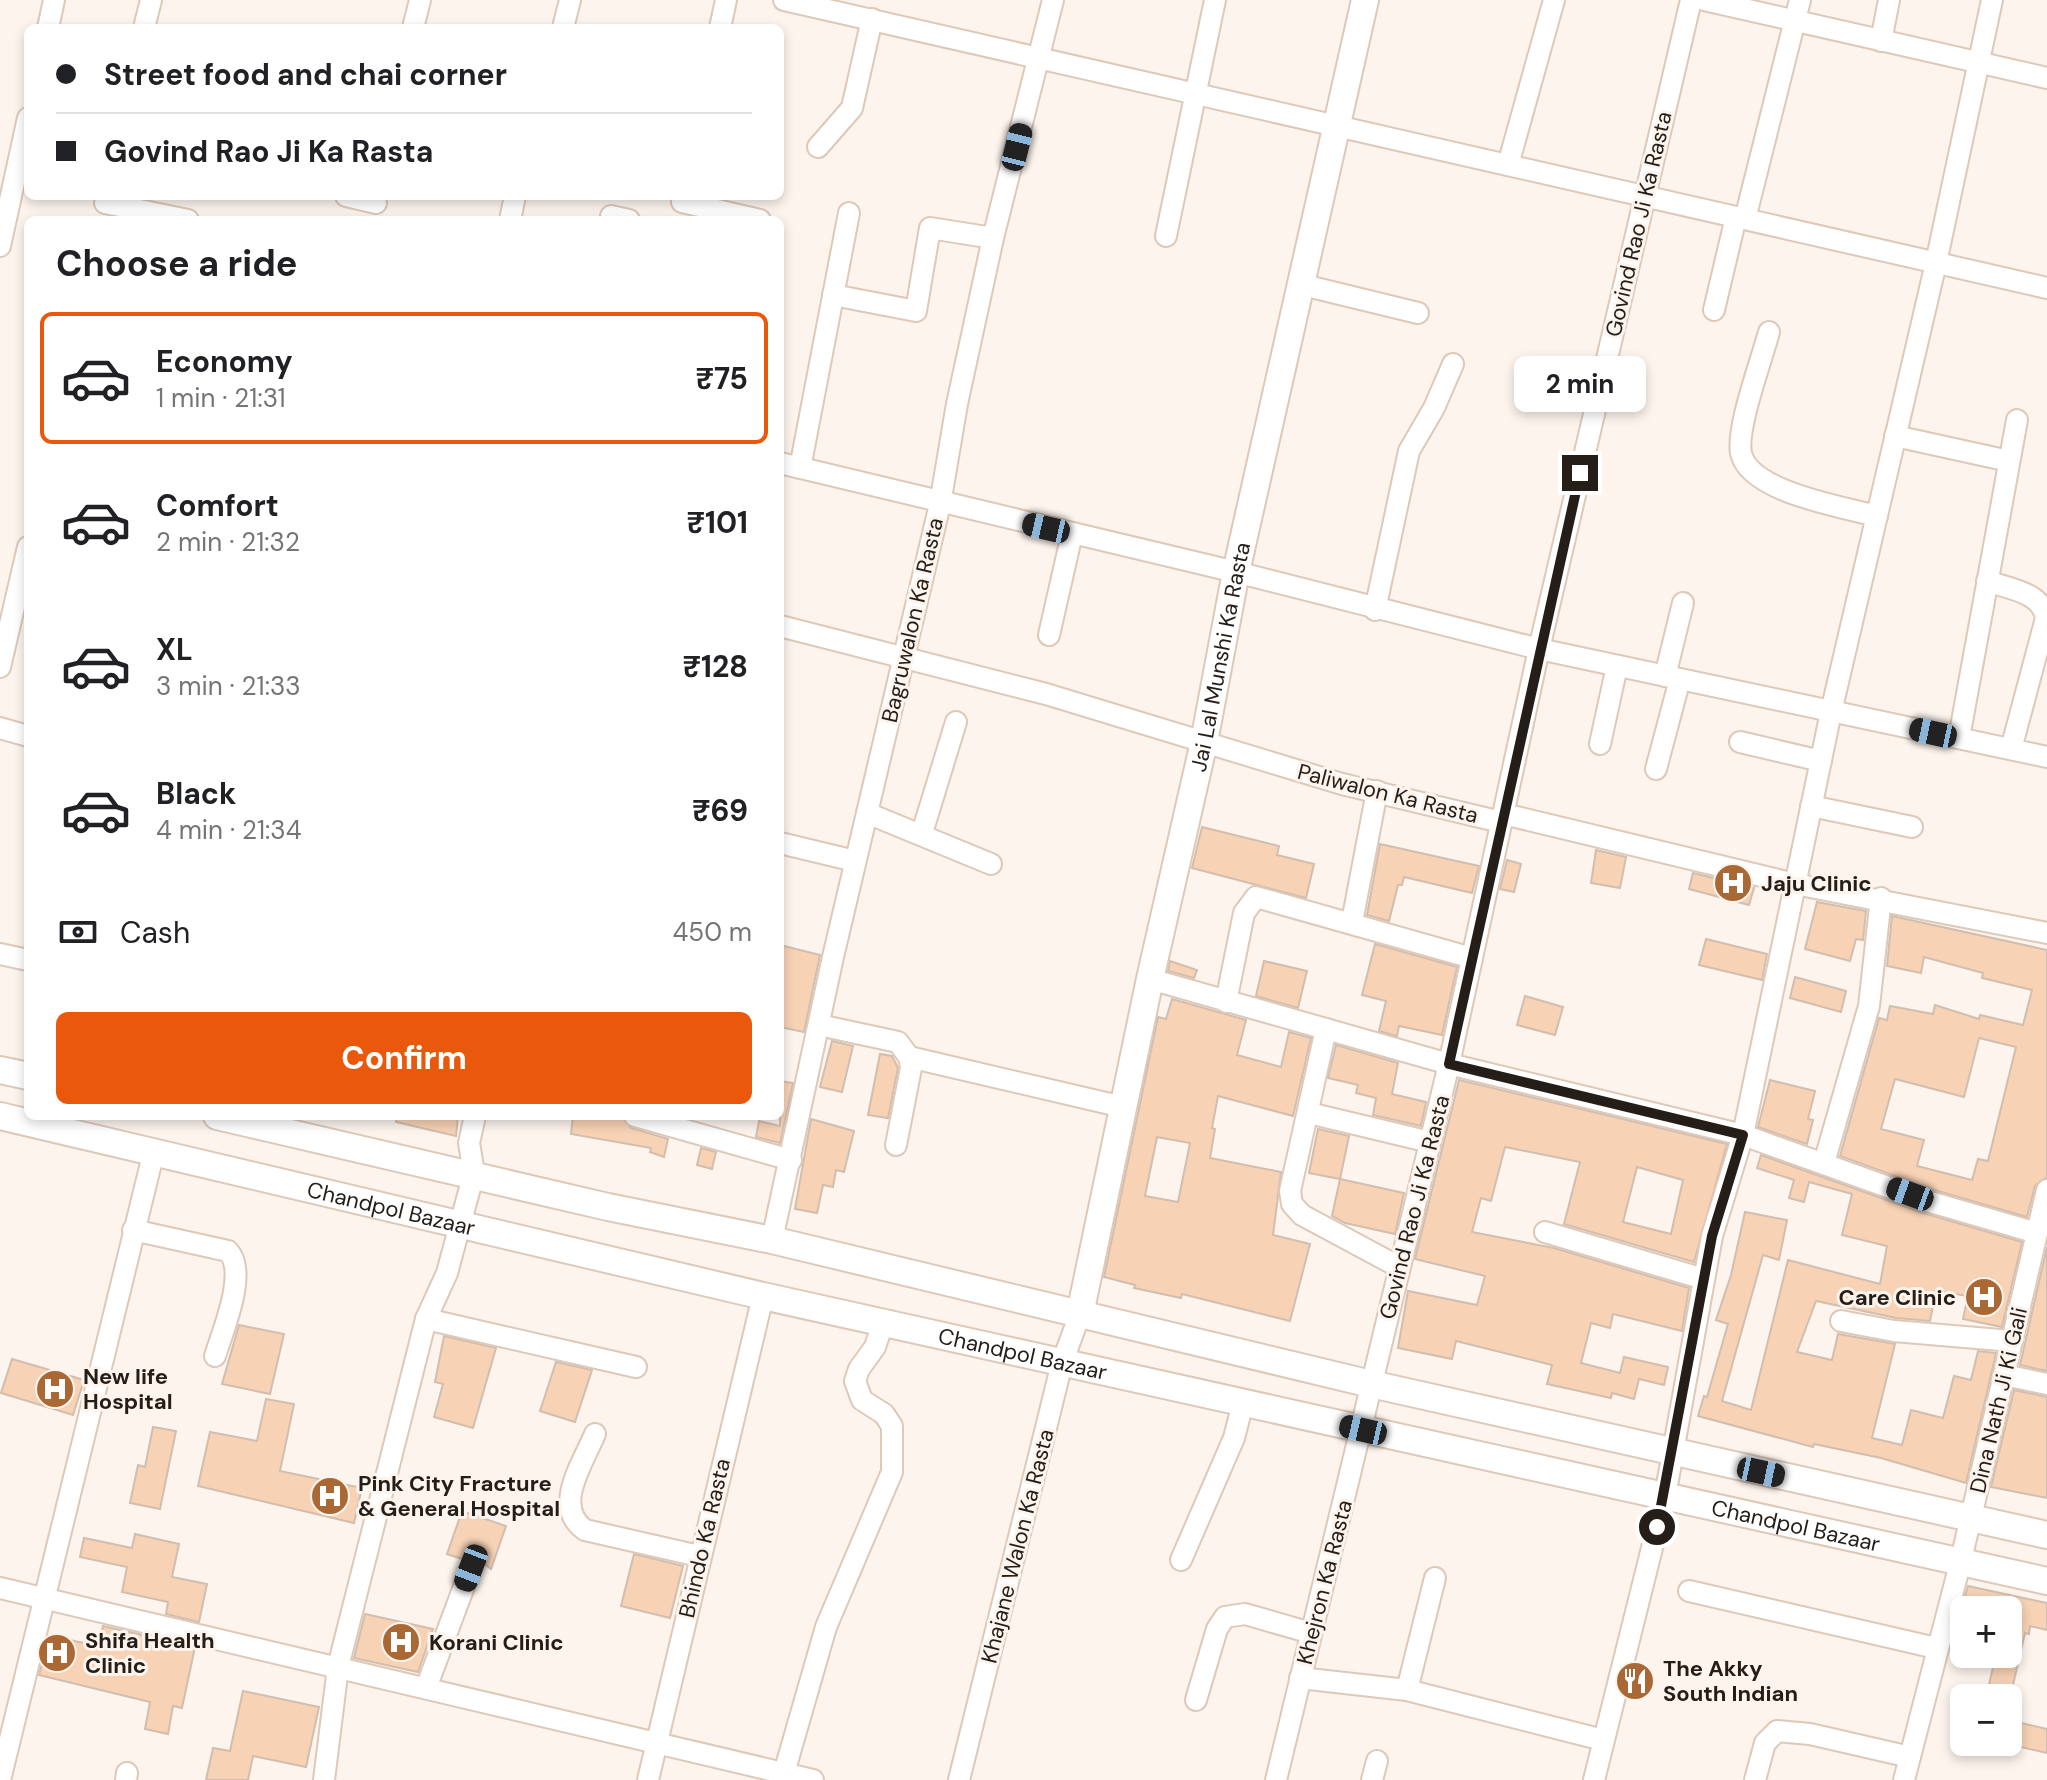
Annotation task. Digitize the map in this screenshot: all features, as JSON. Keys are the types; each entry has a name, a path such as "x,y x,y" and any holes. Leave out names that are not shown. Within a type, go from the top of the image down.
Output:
{"main road":[{"name":"Jai Lal Munshi Ka Rasta","path":"1080,1314 1150,979 1204,742 1236,572 1365,0"},
{"path":"0,1070 24,1075"},
{"name":"Chandpol Bazaar","path":"0,1116 763,1296 2047,1581"},
{"name":"Chandpol Bazaar","path":"235,1120 474,1173 608,1207 772,1240 1371,1384 2047,1535"}],"street":[{"path":"49,24 54,0"},
{"path":"145,24 151,0"},
{"path":"414,24 420,0"},
{"path":"564,24 570,0"},
{"path":"721,24 726,0"},
{"path":"784,0 2047,288"},
{"name":"Bagruwalon Ka Rasta","path":"772,1240 855,861 940,504 957,404 993,238 1053,0"},
{"path":"1166,236 1215,0"},
{"path":"1508,165 1554,0"},
{"name":"Govind Rao Ji Ka Rasta","path":"1371,1384 1449,1064 1539,649 1691,0"},
{"path":"1704,0 1797,10 1881,41 2047,78"},
{"path":"1881,41 1889,0"},
{"path":"1594,1780 1665,1496 1712,1236 1743,1135 1831,712 1936,263 1992,0"},
{"path":"1714,310 1797,10"},
{"path":"818,147 852,108 872,19"},
{"path":"0,246 6,187 24,131"},
{"path":"104,206 164,216"},
{"path":"681,206 737,216"},
{"path":"849,213 833,295 790,466 1236,572 1375,610 1539,649 2047,757"},
{"path":"833,295 916,311 930,228 993,238"},
{"path":"1303,285 1418,313"},
{"path":"1769,332 1741,436 1744,463 1760,480 1770,484 1877,516"},
{"path":"1375,610 1409,451 1434,408 1453,364"},
{"path":"1959,738 2017,420"},
{"path":"1895,436 2009,461"},
{"path":"1049,635 1072,534"},
{"path":"0,667 24,567"},
{"path":"1987,581 2035,597 2044,607 2046,618 2011,749"},
{"path":"1656,769 1683,603"},
{"name":"Paliwalon Ka Rasta","path":"784,627 902,660 1046,694 1377,791 1501,822 1508,815 1795,884 1881,898 2047,933"},
{"path":"1600,744 1617,666"},
{"path":"922,833 956,722"},
{"path":"0,728 24,735"},
{"path":"1740,742 1821,761"},
{"path":"1352,922 1377,791"},
{"path":"1811,806 1912,827"},
{"path":"867,813 922,833 991,864"},
{"path":"784,844 855,861"},
{"path":"1226,1002 1244,913 1256,897 1472,958"},
{"path":"1824,1163 1876,975 1881,898"},
{"path":"0,954 24,959"},
{"path":"1150,979 1449,1064 1743,1135 1927,1201 2037,1233"},
{"path":"819,1025 898,1042 909,1057 911,1068 896,1145"},
{"path":"1326,1029 1290,1191 1292,1204 1302,1215 1399,1267"},
{"path":"909,1057 1123,1107"},
{"path":"1309,1113 1430,1142"},
{"path":"324,1780 338,1667 426,1319 447,1273 474,1173 469,1143 474,1120"},
{"path":"649,1120 791,1160"},
{"path":"0,1780 154,1151"},
{"name":"Dina Nath Ji Ki Gali","path":"1904,1780 1961,1560 2047,1190"},
{"path":"133,1230 228,1251 234,1257 238,1268 215,1356"},
{"path":"1545,1232 1704,1279"},
{"name":"Bhindo Ka Rasta","path":"648,1780 763,1296"},
{"name":"Khajane Walon Ka Rasta","path":"959,1780 1062,1363 1080,1314"},
{"path":"426,1319 636,1367"},
{"path":"1841,1321 1894,1331 2012,1341"},
{"path":"784,1773 826,1627 892,1472 892,1426 884,1414 862,1400 855,1381 859,1369 875,1347 883,1323"},
{"path":"2004,1375 2047,1384"},
{"name":"Khejron Ka Rasta","path":"1276,1780 1363,1430 1371,1384"},
{"path":"1181,1560 1234,1438 1243,1403"},
{"path":"595,1434 570,1494 569,1514 574,1523 585,1530 699,1556"},
{"path":"426,1688 471,1568"},
{"path":"1407,1690 1435,1578"},
{"path":"0,1588 656,1742 746,1772 784,1773 813,1780"},
{"path":"1689,1591 1936,1648"},
{"path":"1196,1700 1217,1629 1225,1617 1245,1614 1311,1633"},
{"path":"1300,1678 1407,1690 1603,1740"},
{"path":"1755,1780 1765,1743 1777,1731 1810,1734 1910,1757"}],"building":[{"path":"1202,827 1279,846 1277,855 1314,864 1306,898 1192,868"},
{"path":"1380,844 1479,866 1472,893 1404,877 1402,885 1398,885 1389,921 1367,915"},
{"path":"1596,850 1626,857 1620,888 1591,883"},
{"path":"1507,860 1521,864 1514,892 1500,889"},
{"path":"1693,873 1754,888 1749,905 1689,889"},
{"path":"1817,902 1866,911 1863,940 1856,939 1850,961 1805,949"},
{"path":"1892,916 2047,950 2047,1177 2035,1186 2027,1217 1931,1189 1840,1156 1879,1018 1887,1020 1890,1006 1933,1014 1935,1005 1979,1019 1980,1015 2023,1025 2032,990 1982,978 1983,973 1924,957 1921,973 1887,966","holes":["1979,1038 2016,1047 1988,1161 1978,1159 1972,1180 1917,1166 1924,1140 1881,1129 1895,1079 1964,1097"]},
{"path":"1706,939 1767,954 1762,980 1699,965"},
{"path":"1375,944 1457,967 1442,1035 1399,1026 1397,1036 1379,1031 1386,1001 1362,995"},
{"path":"784,946 820,955 804,1032 784,1028"},
{"path":"1170,961 1197,970 1194,978 1168,971"},
{"path":"1264,961 1307,971 1298,1008 1256,996"},
{"path":"1795,977 1846,991 1841,1012 1790,998"},
{"path":"1525,996 1563,1007 1555,1035 1517,1025"},
{"path":"1172,999 1246,1020 1237,1055 1281,1067 1289,1032 1311,1038 1293,1116 1218,1096 1212,1128 1215,1129 1210,1158 1281,1172 1273,1235 1310,1244 1290,1321 1182,1294 1181,1298 1134,1288 1135,1285 1104,1277 1158,1017 1166,1019","holes":["1157,1137 1190,1143 1178,1202 1145,1196"]},
{"path":"832,1041 853,1046 842,1092 820,1087"},
{"path":"1336,1045 1398,1063 1392,1094 1426,1102 1421,1126 1373,1115 1376,1098 1356,1093 1358,1085 1328,1078"},
{"path":"880,1054 892,1056 898,1068 888,1118 868,1115"},
{"path":"1459,1080 1727,1144 1694,1262 1564,1224 1580,1162 1505,1147 1491,1201 1481,1198 1472,1232 1554,1248 1689,1288 1682,1331 1613,1314 1610,1328 1591,1323 1581,1363 1620,1373 1624,1357 1668,1367 1664,1385 1639,1379 1634,1399 1612,1393 1611,1398 1547,1384 1552,1365 1456,1341 1452,1359 1398,1348 1408,1291 1477,1305 1485,1276 1415,1259","holes":["1637,1167 1683,1180 1671,1234 1623,1222"]},
{"path":"1770,1080 1815,1091 1808,1119 1813,1120 1807,1144 1758,1127"},
{"path":"784,1082 793,1083 780,1143 756,1137 759,1121 780,1126 780,1120 784,1120"},
{"path":"811,1119 854,1131 844,1172 836,1170 833,1187 823,1185 817,1213 795,1209"},
{"path":"396,1120 458,1120 456,1136"},
{"path":"573,1120 625,1120 631,1128 668,1139 664,1157 650,1152 651,1148 571,1134"},
{"path":"1318,1129 1349,1136 1340,1179 1309,1173"},
{"path":"701,1148 716,1152 712,1169 697,1165"},
{"path":"1761,1155 1923,1213 2022,1242 2002,1327 1963,1319 1968,1296 1936,1291 1930,1321 1896,1318 1816,1301 1797,1352 1832,1360 1838,1334 1895,1344 1872,1438 1902,1445 1911,1410 1943,1418 1954,1376 1971,1380 1978,1351 1996,1353 1966,1483 1881,1458 1814,1444 1813,1447 1698,1416 1704,1396 1707,1397 1728,1324 1716,1320 1731,1275 1745,1212 1787,1220 1779,1260 1763,1255 1722,1401 1751,1410 1788,1260 1880,1284 1887,1246 1842,1235 1852,1194 1809,1182 1804,1202 1789,1198 1794,1180 1757,1168"},
{"path":"1340,1179 1404,1193 1395,1234 1345,1223 1332,1216"},
{"path":"2047,1247 2047,1371 2020,1365"},
{"path":"239,1325 284,1334 270,1394 222,1384"},
{"path":"444,1336 496,1348 473,1428 434,1417 443,1384 435,1382"},
{"path":"12,1359 84,1380 73,1415 1,1393"},
{"path":"556,1362 592,1370 575,1422 540,1411"},
{"path":"2014,1390 2047,1397 2047,1498 1991,1487"},
{"path":"266,1399 294,1404 280,1471 362,1488 354,1523 198,1486 210,1432 257,1441"},
{"path":"153,1427 176,1431 160,1509 130,1503 138,1465 145,1467"},
{"path":"462,1511 506,1526 491,1569 475,1556 462,1559 447,1554"},
{"path":"135,1534 179,1544 172,1577 207,1584 199,1622 166,1614 168,1602 122,1592 127,1567 80,1557 84,1538 132,1548"},
{"path":"634,1554 683,1566 670,1618 621,1606"},
{"path":"1968,1586 2014,1596 1965,1596"},
{"path":"2022,1598 2047,1603 2047,1630 2030,1626 2029,1634 2025,1633 2022,1646"},
{"path":"365,1614 433,1629 418,1672 354,1658"},
{"path":"103,1626 195,1647 182,1708 173,1706 168,1734 145,1729 150,1702 39,1675 49,1636 99,1646"},
{"path":"1993,1668 2017,1668 2013,1684 1989,1684"},
{"path":"243,1691 319,1707 306,1767 253,1756 248,1780 206,1780 213,1748 230,1751"},
{"path":"2022,1723 2047,1729 2047,1753 2022,1747"}],"place":[{"name":"Jaju Clinic","path":"1733,883"},
{"name":"Care Clinic","path":"1984,1297"},
{"name":"New life Hospital","path":"55,1389"},
{"name":"Pink City Fracture & General Hospital","path":"330,1496"},
{"name":"Korani Clinic","path":"401,1642"},
{"name":"Shifa Health Clinic","path":"57,1653"},
{"name":"The Akky South Indian","path":"1635,1681"}],"route":[{"path":"1580,473 1449,1064 1743,1135 1712,1236 1657,1527"}]}
